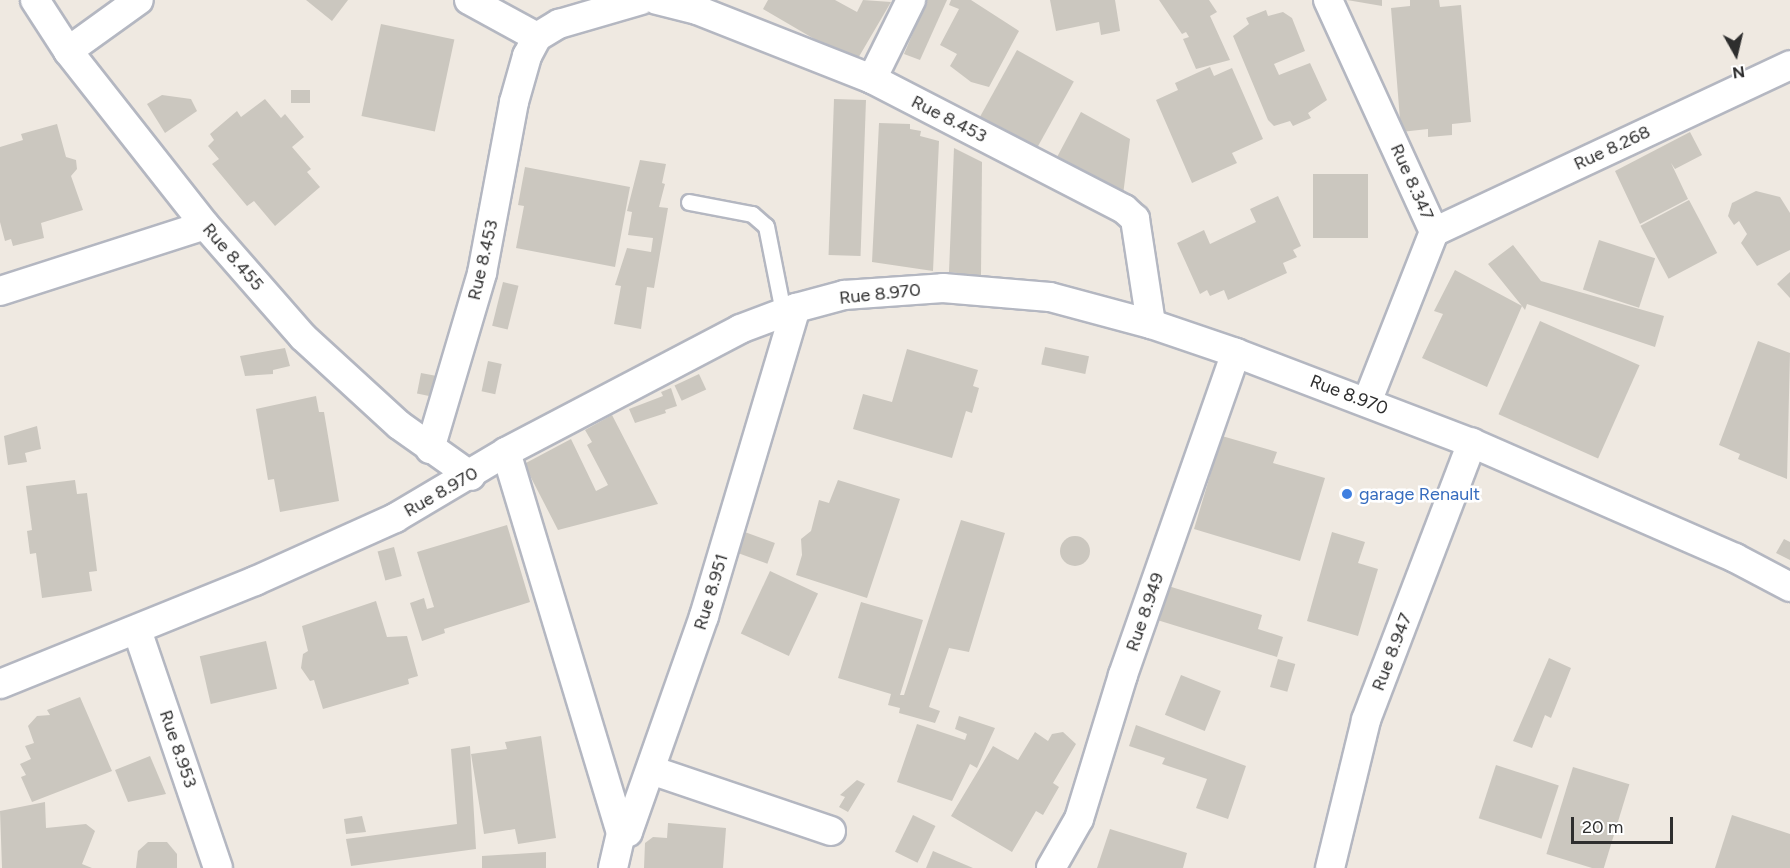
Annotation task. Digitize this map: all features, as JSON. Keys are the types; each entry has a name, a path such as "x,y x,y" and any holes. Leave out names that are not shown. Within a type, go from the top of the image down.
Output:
{"street":[{"name":"Rue 8.455","path":"34,0 68,51 205,225 303,338 430,449 471,476"},
{"path":"68,51 139,0"},
{"path":"469,0 537,37 559,24 641,0"},
{"name":"Rue 8.453","path":"657,0 697,10 872,80 1124,209 1135,219 1151,324"},
{"path":"872,80 911,0"},
{"name":"Rue 8.347","path":"1328,0 1434,232 1367,402"},
{"name":"Rue 8.453","path":"430,449 482,273 514,102 527,56 537,37"},
{"name":"Rue 8.268","path":"1434,232 1790,65"},
{"path":"0,291 205,225"},
{"name":"Rue 8.970","path":"0,684 137,630 394,518 471,476 506,452 740,329 790,310 844,295 943,288 1050,297 1151,324 1236,353 1472,443 1735,558 1790,587"},
{"name":"Rue 8.951","path":"613,868 621,833 628,832 704,616 790,310"},
{"name":"Rue 8.949","path":"1051,868 1079,819 1123,675 1236,353"},
{"name":"Rue 8.947","path":"1330,868 1366,720 1472,443"},
{"path":"506,452 621,833"},
{"name":"Rue 8.953","path":"137,630 218,868"},
{"path":"651,770 831,831"}],"lane":[{"path":"689,202 753,214 766,226 790,310"}],"building":[{"path":"306,0 348,0 332,21"},
{"path":"768,0 835,0 857,12 863,0 891,2 857,60 828,47 763,9"},
{"path":"927,0 947,0 920,60 904,54"},
{"path":"951,0 971,0 1019,31 989,87 971,82 950,66 957,54 940,45 959,9 949,5"},
{"path":"1050,0 1115,0 1120,31 1101,35 1099,22 1056,31"},
{"path":"1159,0 1209,0 1217,12 1210,16 1230,60 1196,69 1183,39 1189,37 1186,32 1182,34"},
{"path":"1347,0 1382,0 1382,6"},
{"path":"1410,0 1439,0 1440,7 1461,5 1471,122 1452,124 1452,135 1428,137 1428,129 1401,132 1391,8 1410,6"},
{"path":"1266,10 1268,16 1283,12 1292,18 1305,51 1274,64 1279,75 1310,63 1327,100 1308,113 1311,118 1293,126 1290,121 1274,126 1268,120 1233,36 1249,24 1246,18"},
{"path":"381,24 454,40 435,132 361,116"},
{"path":"1017,50 1074,82 1035,151 978,120"},
{"path":"1210,67 1214,76 1232,68 1263,139 1232,153 1237,163 1192,183 1156,100 1178,90 1175,83"},
{"path":"291,90 310,90 310,103 291,103"},
{"path":"162,95 191,99 197,111 165,133 147,104"},
{"path":"265,99 281,118 285,114 304,137 292,147 311,169 307,172 320,187 275,226 254,201 247,206 212,164 219,159 208,146 214,140 210,134 237,111 241,117"},
{"path":"834,99 866,100 861,256 829,255"},
{"path":"1081,112 1130,139 1123,195 1056,159"},
{"path":"879,123 910,124 910,129 921,131 920,136 939,141 933,271 872,262"},
{"path":"57,124 66,157 76,160 77,169 71,176 83,210 41,223 44,238 13,246 11,239 5,241 0,222 0,147 23,140 21,134"},
{"path":"1690,132 1702,155 1675,169 1671,163 1688,199 1640,224 1615,171"},
{"path":"954,148 982,162 981,276 949,272"},
{"path":"640,160 666,164 662,183 665,184 659,207 668,208 654,288 647,287 641,329 614,324 621,286 615,285 627,248 651,252 653,238 628,235 632,212 627,211"},
{"path":"525,167 630,187 615,267 516,248 524,206 518,205"},
{"path":"1313,174 1368,174 1368,238 1313,238"},
{"path":"1756,191 1780,197 1790,213 1790,250 1757,266 1741,243 1747,234 1739,221 1734,225 1728,216 1732,203"},
{"path":"1278,196 1301,246 1293,250 1297,257 1283,263 1287,273 1228,300 1224,290 1210,296 1207,290 1200,294 1177,243 1204,230 1210,244 1256,222 1250,209"},
{"path":"1689,200 1717,253 1669,279 1640,226"},
{"path":"1599,240 1655,258 1639,308 1583,289"},
{"path":"1513,245 1541,281 1664,316 1655,347 1527,304 1525,310 1488,264"},
{"path":"1455,270 1522,306 1487,387 1422,358 1443,314 1434,311"},
{"path":"1790,272 1790,298 1777,284"},
{"path":"503,282 519,286 508,330 492,326"},
{"path":"1540,321 1640,365 1598,459 1499,414"},
{"path":"1758,341 1790,353 1787,479 1738,459 1740,454 1719,445"},
{"path":"1045,347 1089,356 1085,374 1041,365"},
{"path":"285,348 290,366 273,370 273,374 245,376 240,356"},
{"path":"907,349 978,370 973,386 979,388 972,413 966,411 952,458 853,429 863,394 892,402"},
{"path":"488,361 502,364 495,394 482,391"},
{"path":"421,373 437,376 433,397 417,394"},
{"path":"699,374 706,389 682,401 675,385"},
{"path":"671,388 677,406 665,410 666,413 635,423 629,409 663,396 661,392"},
{"path":"316,396 319,412 324,412 339,501 280,512 274,479 268,480 256,409"},
{"path":"612,415 658,504 558,530 524,464 571,439 596,491 608,485 587,445 592,442 585,430"},
{"path":"37,426 41,449 25,453 27,462 8,465 4,436"},
{"path":"1222,436 1277,452 1273,463 1325,478 1300,561 1194,529"},
{"path":"75,480 77,494 87,493 97,571 89,572 92,591 42,598 36,553 30,554 27,531 32,530 26,486"},
{"path":"838,480 900,499 867,598 796,575 802,555 801,539 811,531 819,500 829,503"},
{"path":"961,520 1005,533 969,652 949,648 929,707 940,711 935,723 899,713 900,708 888,705 891,694 838,678 861,602 923,620 900,695 904,695"},
{"path":"507,525 530,602 444,629 445,633 422,641 410,603 424,598 427,609 434,607 417,552"},
{"path":"742,531 775,543 767,564 734,552"},
{"path":"1332,532 1365,542 1358,563 1378,569 1358,636 1307,621"},
{"path":"1075,536 1086,540 1090,551 1086,562 1075,566 1064,562 1060,551 1064,540"},
{"path":"1784,539 1790,542 1790,560 1776,553"},
{"path":"394,547 402,576 385,580 378,551"},
{"path":"770,571 818,593 789,656 741,634"},
{"path":"1165,585 1262,615 1258,629 1283,637 1277,657 1154,619"},
{"path":"376,601 387,637 407,636 418,676 408,679 409,684 323,709 314,680 310,681 301,668 303,654 308,651 302,626"},
{"path":"266,641 277,689 211,704 200,656"},
{"path":"1549,658 1571,668 1551,718 1545,715 1532,748 1513,741"},
{"path":"1278,659 1295,664 1287,692 1270,687"},
{"path":"1181,675 1221,691 1205,731 1165,715"},
{"path":"80,697 112,771 32,802 21,777 26,775 20,764 31,759 25,746 34,743 28,726 37,716 50,715 47,710"},
{"path":"959,716 995,728 977,768 970,764 952,801 897,782 917,724 965,740 967,734 955,729"},
{"path":"1136,725 1246,766 1228,819 1196,808 1207,779 1162,764 1165,758 1129,746"},
{"path":"1035,732 1048,741 1052,734 1063,732 1076,744 1053,783 1059,787 1043,815 1036,811 1012,852 951,816 993,746 1018,760"},
{"path":"541,736 556,838 518,844 515,829 484,834 471,754 507,749 505,742"},
{"path":"470,746 476,849 351,866 346,839 457,824 451,749"},
{"path":"150,756 166,794 128,802 115,770"},
{"path":"1496,765 1559,785 1541,839 1479,818"},
{"path":"1573,767 1629,784 1604,868 1592,868 1546,854"},
{"path":"857,780 865,784 848,812 839,807 845,797 840,795"},
{"path":"45,802 46,828 86,824 95,831 82,864 92,868 2,868 0,811"},
{"path":"913,815 935,826 917,863 895,852"},
{"path":"1732,815 1790,834 1790,868 1715,868"},
{"path":"362,816 366,832 346,834 344,819"},
{"path":"668,823 726,828 723,868 644,868 645,843 653,837 667,838"},
{"path":"1110,829 1187,853 1183,868 1097,868"},
{"path":"148,842 167,842 177,854 177,868 136,868 138,851"},
{"path":"933,851 973,868 926,868"},
{"path":"546,852 546,868 482,868 482,856"}],"place":[{"name":"garage Renault","path":"1347,494"}]}
